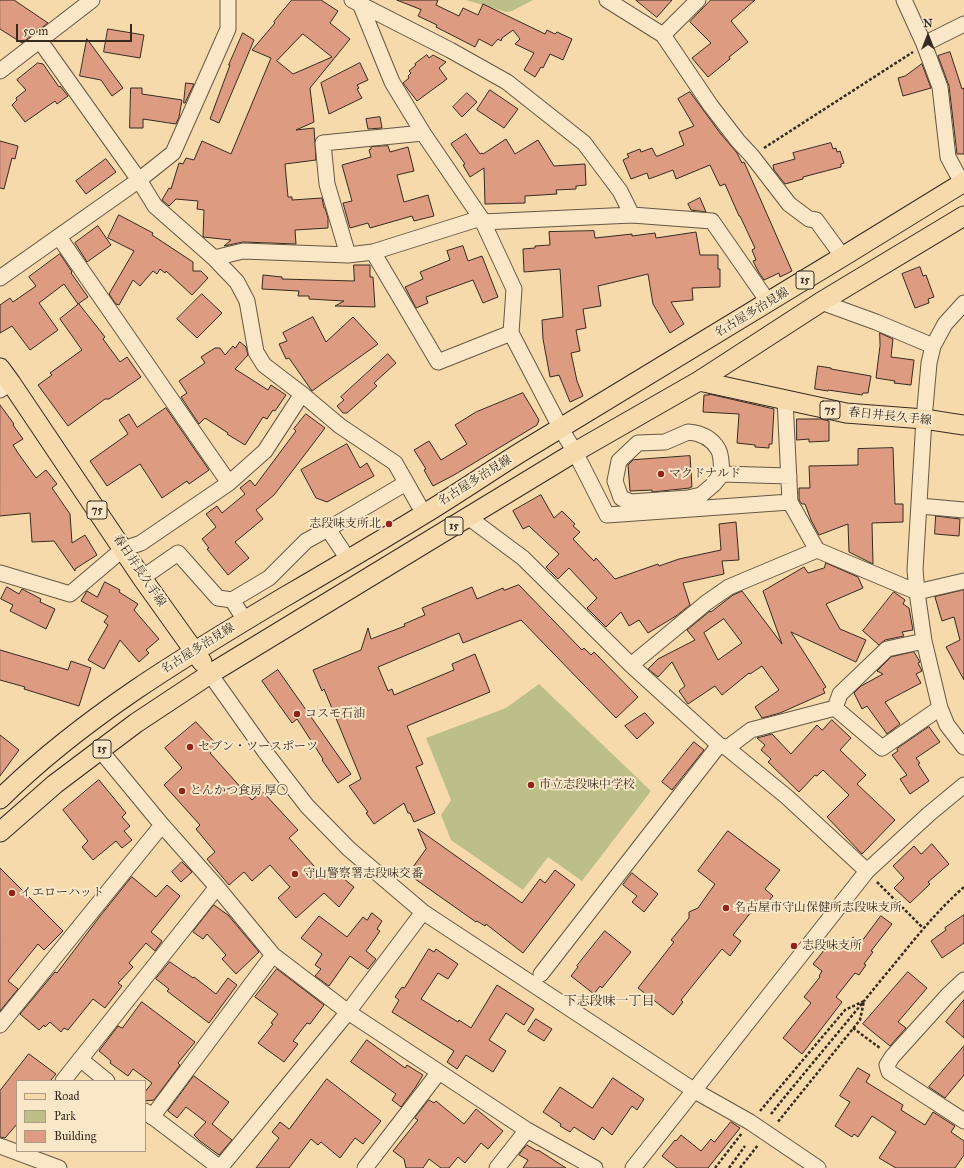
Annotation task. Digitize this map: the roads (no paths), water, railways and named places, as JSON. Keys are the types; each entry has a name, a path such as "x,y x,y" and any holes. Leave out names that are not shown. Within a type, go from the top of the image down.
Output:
{"main road":[{"name":"名古屋多治見線","path":"0,799 50,754 91,721 195,651 424,514 963,183"},
{"name":"15","path":"0,832 55,784 100,750 136,723 210,674 575,452 699,381 821,302 964,216"},
{"name":"春日井長久手線","path":"4,380 210,674"},
{"name":"春日井長久手線","path":"699,381 846,413 924,419 964,425"}],"street":[{"path":"0,72 92,0"},
{"path":"0,278 139,180 173,153 228,29 228,0"},
{"path":"607,0 663,35 711,106 789,204 809,219 816,220 843,257"},
{"path":"663,35 698,0"},
{"path":"904,0 924,44 940,87 948,157 963,183"},
{"path":"356,3 392,82 481,220 514,290 511,333 607,515 790,502"},
{"path":"356,3 450,50 507,82 584,143 620,192 632,214"},
{"path":"924,44 964,24"},
{"path":"40,41 139,180 155,206 214,258 237,282 247,300 256,352 264,365 340,426 395,463 424,514"},
{"path":"348,255 327,184 323,143 424,133"},
{"path":"214,258 243,251 348,255 373,252 481,220 632,214 712,221 769,303"},
{"path":"59,237 229,483"},
{"path":"373,252 438,362 511,333"},
{"path":"821,302 876,322 933,346"},
{"path":"964,303 945,324 933,346 929,363 924,419 915,570 924,641 940,708 947,725 964,747"},
{"path":"0,573 70,594 123,549 141,543 229,483 265,451 302,394"},
{"path":"785,400 790,502 817,550 917,592 964,581"},
{"path":"597,496 618,491 630,499 692,494 702,491 710,484 717,470 715,452 704,440 690,438 672,448 643,452 638,443 623,425"},
{"path":"688,432 699,433 708,438 719,449 722,474 714,484 701,495 688,498 631,502 621,498 615,481 619,461 638,443 665,442 688,432"},
{"path":"722,474 789,476"},
{"path":"142,578 178,553 218,598 232,600 269,578 306,541 406,483"},
{"path":"920,506 964,510"},
{"path":"468,517 523,558 631,665 723,746 787,797 867,871"},
{"path":"328,529 348,559"},
{"path":"631,665 706,603 729,587 817,550"},
{"path":"269,578 281,599"},
{"path":"232,600 245,620"},
{"path":"835,708 840,694 887,650 924,641"},
{"path":"210,674 266,753 307,806 349,849 424,912 695,1091 768,1133 816,1168"},
{"path":"835,708 882,748 940,708"},
{"path":"541,974 723,746 751,730 835,708"},
{"path":"100,750 273,955 348,1012 528,1130 595,1168"},
{"path":"633,1168 867,871 929,814 964,785"},
{"path":"0,1025 162,825"},
{"path":"64,1080 217,887"},
{"path":"273,955 149,1114 220,1168 348,1012 424,912"},
{"path":"962,1117 889,1072 887,1065 892,1057 948,995 964,980"},
{"path":"80,1059 106,1080"},
{"path":"365,1168 439,1072"},
{"path":"497,1168 528,1130"},
{"path":"23,1152 59,1168"}],"place":[{"name":"マクドナルド","path":"661,474"},
{"name":"志段味支所北","path":"389,524"},
{"name":"コスモ石油","path":"297,714"},
{"name":"セブン・ツースポーツ","path":"190,747"},
{"name":"市立志段味中学校","path":"531,785"},
{"name":"とんかつ食房 厚〇","path":"182,791"},
{"name":"守山警察署志段味交番","path":"295,874"},
{"name":"イエローハット","path":"12,893"},
{"name":"名古屋市守山保健所志段味支所","path":"726,908"},
{"name":"志段味支所","path":"794,946"}],"district":[{"name":"下志段味一丁目","path":"609,1002"}]}
